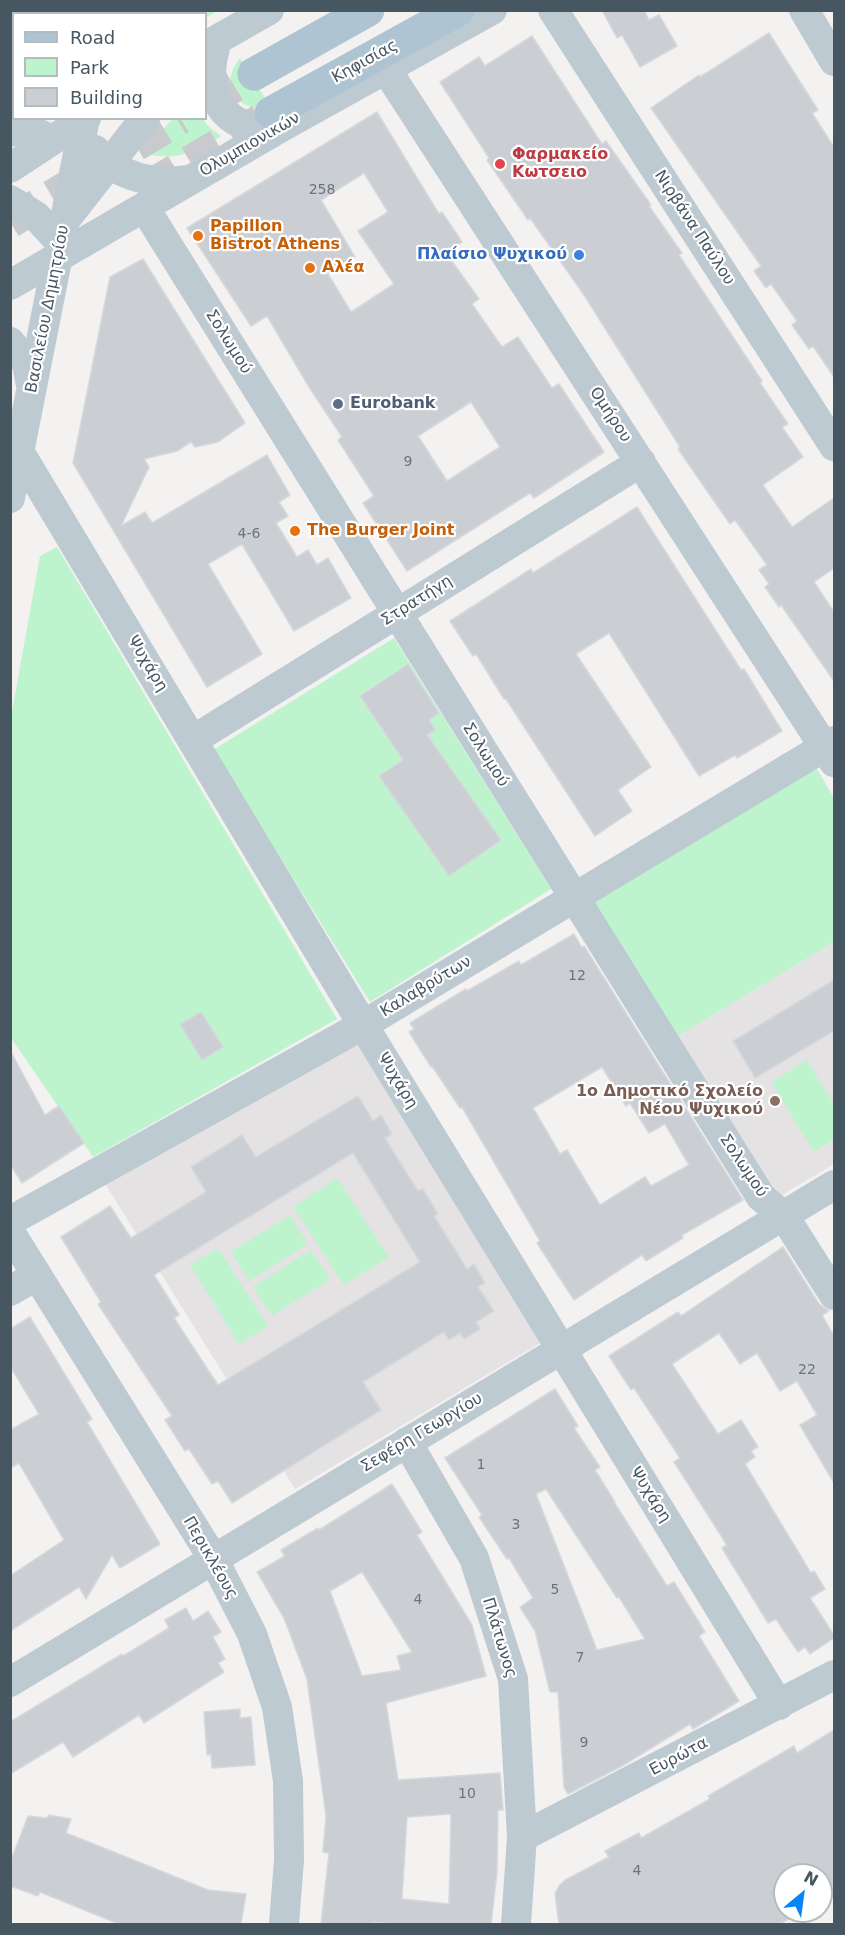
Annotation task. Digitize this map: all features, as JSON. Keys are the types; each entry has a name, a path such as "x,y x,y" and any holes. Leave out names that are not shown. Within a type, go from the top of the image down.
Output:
{"main road":[{"path":"254,74 368,10"},
{"name":"Κηφισίας","path":"278,119 459,10"}],"street":[{"path":"269,10 215,45 210,82 217,101 229,117 247,127 266,129 278,119"},
{"name":"Ολυμπιονικών","path":"10,285 61,240 144,207 190,180 278,119 386,69 492,10"},
{"name":"Νιρβάνα Παύλου","path":"553,10 834,446"},
{"path":"804,10 834,61"},
{"name":"Ομήρου","path":"386,69 640,462 831,750"},
{"path":"10,200 36,216 61,240 110,164 143,120"},
{"path":"10,168 84,123 101,157 124,173 160,183 190,180"},
{"name":"Βασιλείου Δημητρίου","path":"10,498 84,123"},
{"path":"10,132 36,131 51,141"},
{"name":"Σολωμού","path":"144,207 761,1197 784,1216 834,1295"},
{"path":"10,342 27,363 31,377 31,392"},
{"name":"Ψυχάρη","path":"20,453 363,1025 779,1705"},
{"name":"Στρατήγη","path":"193,740 640,462"},
{"name":"Καλαβρύτων","path":"10,1221 363,1025 574,898 831,750"},
{"name":"Σεφέρη Γεωργίου","path":"10,1682 834,1185"},
{"name":"Περικλέους","path":"10,1232 214,1560 252,1634 277,1707 288,1781 289,1860 284,1924"},
{"path":"10,1291 37,1275"},
{"name":"Πλάτωνος","path":"406,1442 474,1558 513,1679 522,1837 516,1924"},
{"name":"Ευρώτα","path":"522,1837 834,1675"}],"shaded area":[{"name":"1ο Δημοτικό Σχολείο Νέου Ψυχικού","path":"834,942 834,1164 777,1198 676,1037"},
{"path":"356,1040 542,1342 295,1489 104,1182"}],"green space":[{"path":"143,10 217,11 207,17 207,12 143,12"},
{"path":"240,58 272,109 249,106 235,96 231,88 231,79 233,69"},
{"path":"171,120 204,120 221,136 192,151 175,156 165,157 143,153"},
{"path":"57,547 337,1019 93,1157 11,1038 11,717 40,556"},
{"path":"394,638 551,889 370,1002 213,750"},
{"path":"813,762 834,798 834,942 676,1037 590,896"},
{"path":"807,1060 834,1105 834,1139 814,1152 771,1082"},
{"path":"337,1178 389,1257 344,1285 293,1207"},
{"path":"290,1215 308,1244 249,1281 231,1252"},
{"path":"218,1248 268,1326 239,1344 190,1265"},
{"path":"311,1250 330,1279 272,1316 253,1287"}],"building":[{"path":"602,10 644,10 649,20 659,15 677,46 640,67 622,35 617,38"},
{"path":"769,33 818,110 812,113 834,147 834,377 813,346 809,349 792,325 797,321 771,284 766,288 754,271 761,266 651,108 699,75 700,77"},
{"path":"532,36 602,144 606,141 651,205 649,206 682,253 679,255 788,424 782,427 803,457 763,485 792,527 834,498 834,568 814,582 834,612 834,681 781,605 779,607 765,587 769,584 759,570 767,565 735,520 730,524 678,449 680,447 584,295 487,160 489,158 440,82 479,57 485,66"},
{"path":"377,112 439,214 442,212 462,242 446,253 479,299 472,304 502,347 518,337 552,388 559,384 604,452 534,498 530,493 407,571 363,503 374,496 338,440 342,437 267,316 251,326 187,228","holes":["364,173 388,212 358,231 394,284 351,312 328,274 355,257 321,200","471,402 500,447 447,481 418,436"]},
{"path":"143,259 245,423 218,442 195,447 191,442 177,451 144,459 149,467 121,526 145,512 152,523 267,455 290,495 279,502 288,516 276,523 297,557 308,550 317,565 328,558 351,598 294,631 242,544 208,564 262,654 207,687 73,463 110,277"},
{"path":"637,507 782,731 737,758 735,755 699,776 609,633 576,654 651,767 618,790 632,811 595,836 476,654 473,656 450,621 531,569 533,573"},
{"path":"408,664 439,713 429,720 435,730 427,735 501,840 449,876 379,776 403,760 360,696"},
{"path":"574,934 582,948 584,946 743,1200 682,1235 683,1238 646,1261 642,1255 574,1300 537,1243 540,1241 462,1107 460,1108 431,1067 409,1032 414,1029 410,1023 466,989 467,991 519,961 521,965","holes":["602,1067 626,1106 630,1103 649,1133 665,1124 689,1165 651,1186 645,1177 600,1205 567,1150 560,1154 533,1108"]},
{"path":"834,980 834,1031 755,1078 733,1041"},
{"path":"201,1012 223,1047 202,1060 180,1024"},
{"path":"10,1050 45,1115 59,1106 84,1143 22,1183 10,1164"},
{"path":"358,1096 373,1121 381,1115 392,1134 385,1138 418,1191 423,1189 438,1214 434,1216 467,1269 474,1264 485,1283 478,1287 494,1311 476,1322 480,1329 464,1339 460,1333 449,1340 444,1332 363,1382 381,1410 232,1503 218,1481 212,1484 189,1449 185,1451 165,1420 172,1416 98,1304 101,1302 61,1237 110,1206 131,1238 206,1192 191,1167 242,1135 256,1157","holes":["353,1153 420,1262 218,1385 174,1318 179,1315 154,1275"]},
{"path":"783,1247 819,1304 829,1311 822,1315 834,1336 834,1483 800,1425 817,1415 797,1381 780,1391 757,1353 740,1364 719,1333 672,1364 718,1434 741,1420 758,1447 751,1451 755,1457 745,1464 811,1573 814,1571 825,1589 810,1598 834,1638 810,1654 805,1647 798,1652 776,1619 768,1623 722,1548 727,1545 674,1462 680,1458 634,1388 631,1390 609,1356 678,1312 681,1316"},
{"path":"30,1317 92,1419 87,1422 160,1544 120,1568 112,1555 86,1599 79,1587 10,1631 10,1576 64,1540 19,1463 10,1468 10,1430 39,1414 10,1366 10,1329"},
{"path":"555,1389 578,1426 574,1428 600,1467 595,1470 667,1586 674,1582 705,1632 699,1636 739,1701 693,1729 690,1724 622,1766 568,1794 564,1787 558,1692 550,1692 535,1631 520,1607 533,1598 509,1558 507,1559 479,1517 482,1515 445,1458","holes":["546,1489 617,1598 619,1597 645,1639 597,1650 536,1494"]},
{"path":"392,1484 422,1532 417,1535 472,1625 486,1676 386,1703 398,1780 500,1773 503,1810 498,1810 497,1873 491,1924 373,1922 372,1924 321,1924 329,1853 323,1852 326,1815 307,1679 284,1618 257,1572 285,1556 281,1550 318,1528 319,1530","holes":["362,1572 412,1652 397,1656 401,1670 362,1676 330,1591","451,1814 449,1904 402,1899 407,1817"]},
{"path":"186,1608 193,1621 208,1611 221,1632 213,1637 225,1659 218,1663 224,1672 144,1723 139,1715 73,1757 63,1742 10,1774 10,1722 169,1628 165,1620"},
{"path":"240,1709 240,1718 251,1717 255,1765 212,1768 211,1754 207,1755 204,1712"},
{"path":"834,1730 834,1891 833,1863 773,1863 773,1923 782,1923 780,1924 559,1924 555,1894 559,1886 565,1880 609,1857 605,1851 639,1833 641,1838 710,1799 708,1796 794,1746 797,1753"},
{"path":"49,1815 71,1819 66,1833 208,1890 246,1894 241,1924 119,1924 40,1892 38,1896 10,1886 10,1863 28,1816 47,1818"}],"tunnel":[{"path":"207,102 254,74"},
{"path":"148,187 271,114"},
{"path":"10,222 177,120"}],"place":[{"name":"Φαρμακείο Κωτσειο","path":"500,164"},
{"name":"Papillon Bistrot Athens","path":"198,236"},
{"name":"Πλαίσιο Ψυχικού","path":"579,255"},
{"name":"Αλέα","path":"310,268"},
{"name":"Eurobank","path":"338,404"},
{"name":"The Burger Joint","path":"295,531"},
{"name":"1ο Δημοτικό Σχολείο Νέου Ψυχικού","path":"775,1101"}]}
